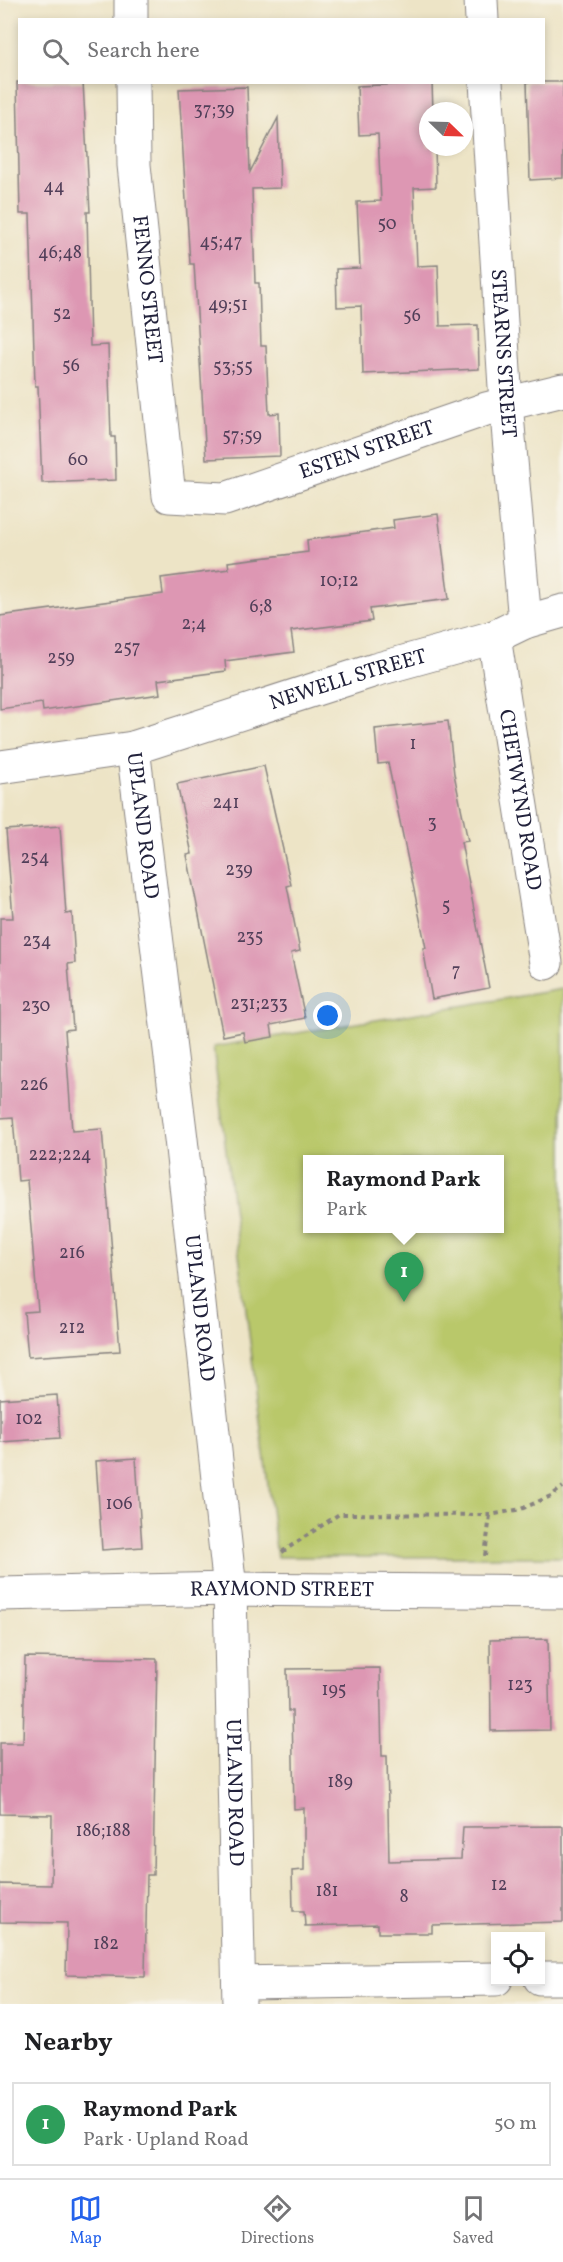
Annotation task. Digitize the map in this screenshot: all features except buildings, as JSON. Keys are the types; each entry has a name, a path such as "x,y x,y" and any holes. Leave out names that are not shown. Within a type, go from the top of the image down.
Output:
{"street":[{"path":"131,0 131,18"},
{"path":"481,0 482,18"},
{"name":"FENNO STREET","path":"133,84 134,165 169,496"},
{"name":"STEARNS STREET","path":"486,84 506,403 525,622"},
{"name":"ESTEN STREET","path":"169,496 225,499 506,403 563,390"},
{"name":"NEWELL STREET","path":"133,748 375,670 494,637 525,622 563,611"},
{"name":"CHETWYND ROAD","path":"494,637 546,963"},
{"name":"UPLAND ROAD","path":"0,767 133,748 141,796 182,1151 230,1589 239,1994"},
{"name":"RAYMOND STREET","path":"0,1593 230,1589 563,1592"},
{"path":"545,1978 563,1978"},
{"path":"239,1994 491,1979"}],"path":[{"path":"276,1556 339,1514 490,1515 521,1509 551,1496 563,1487"}],"green space":[{"path":"563,989 563,1557 277,1557 213,1047"}],"place":[{"name":"Raymond Park","path":"404,1302"}]}
